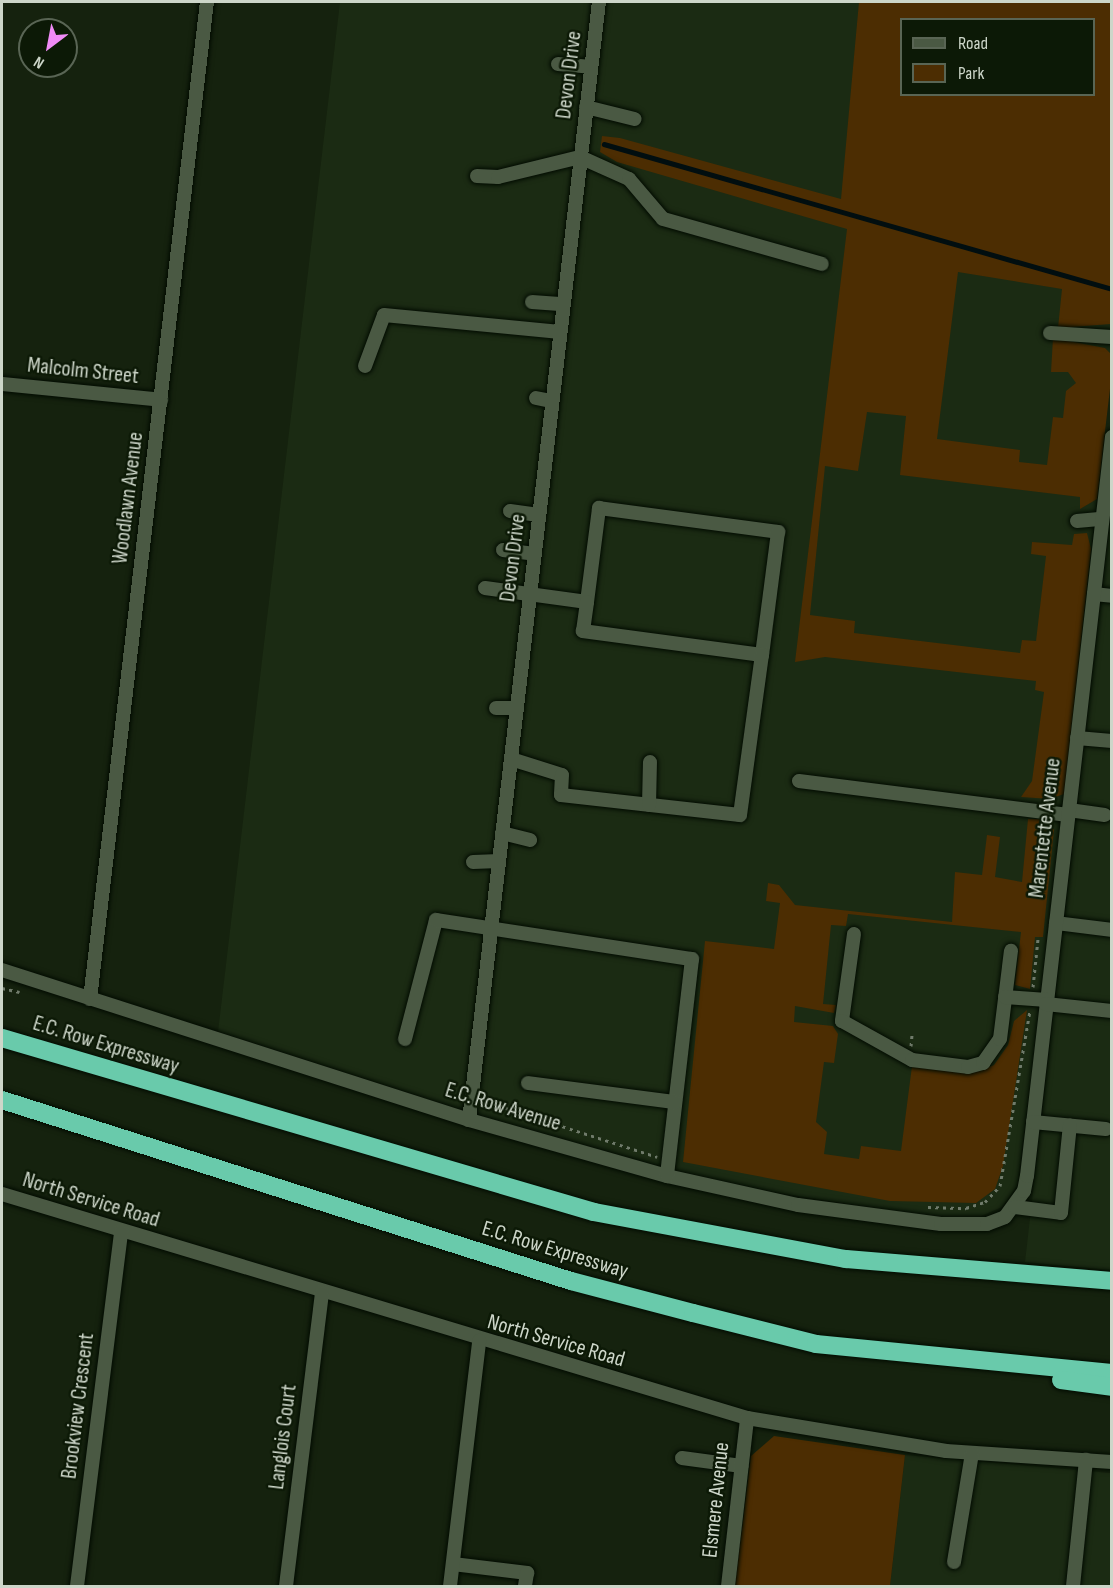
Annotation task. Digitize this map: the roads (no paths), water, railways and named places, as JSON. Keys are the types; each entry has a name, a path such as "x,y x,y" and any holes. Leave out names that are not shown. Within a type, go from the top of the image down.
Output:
{"highway":[{"name":"E.C. Row Expressway","path":"2,1038 594,1212 846,1259 1112,1281"},
{"name":"E.C. Row Expressway","path":"2,1100 571,1281 816,1344 1112,1373"},
{"path":"816,1344 1112,1387"}],"street":[{"name":"Woodlawn Avenue","path":"90,999 207,2"},
{"name":"Devon Drive","path":"469,1120 599,2"},
{"path":"558,64 591,67"},
{"path":"586,107 635,119"},
{"path":"477,176 498,177 580,157 629,179 663,219 822,264"},
{"path":"531,302 563,304"},
{"path":"365,366 384,315 560,332"},
{"path":"1050,333 1112,337"},
{"name":"Malcolm Street","path":"2,384 161,400"},
{"path":"536,398 552,401"},
{"name":"Marentette Avenue","path":"1005,1217 1015,1207 1024,1191 1112,437"},
{"path":"511,759 562,775 561,795 740,815 762,655 778,532 599,508 583,631 762,655"},
{"path":"510,512 539,515"},
{"path":"1077,521 1102,519"},
{"path":"503,550 534,554"},
{"path":"485,588 587,602"},
{"path":"1094,594 1112,596"},
{"path":"496,708 517,708"},
{"path":"1077,738 1112,741"},
{"path":"649,805 650,762"},
{"path":"799,781 1105,815"},
{"path":"502,834 530,840"},
{"path":"473,862 499,861"},
{"path":"405,1040 436,920 491,932 692,959 667,1176"},
{"path":"1056,923 1112,930"},
{"path":"854,934 842,1021 912,1060 968,1067 983,1063 1000,1039 1011,951"},
{"name":"E.C. Row Avenue","path":"2,970 469,1120 667,1176 798,1205 941,1224 987,1224 1005,1217"},
{"path":"1005,997 1112,1011"},
{"path":"528,1083 675,1102"},
{"path":"1033,1122 1106,1129"},
{"path":"1015,1207 1061,1212 1070,1125"},
{"name":"North Service Road","path":"2,1194 479,1341 747,1418 972,1453 1112,1462"},
{"name":"Brookview Crescent","path":"77,1587 121,1232"},
{"name":"Langlois Court","path":"286,1587 322,1293"},
{"path":"450,1587 479,1341"},
{"name":"Elsmere Avenue","path":"728,1587 747,1418"},
{"path":"954,1562 972,1453"},
{"path":"682,1458 741,1466"},
{"path":"1073,1587 1086,1460"},
{"path":"453,1564 527,1573 525,1587"}],"waterway":[{"path":"604,144 1109,288"}]}
